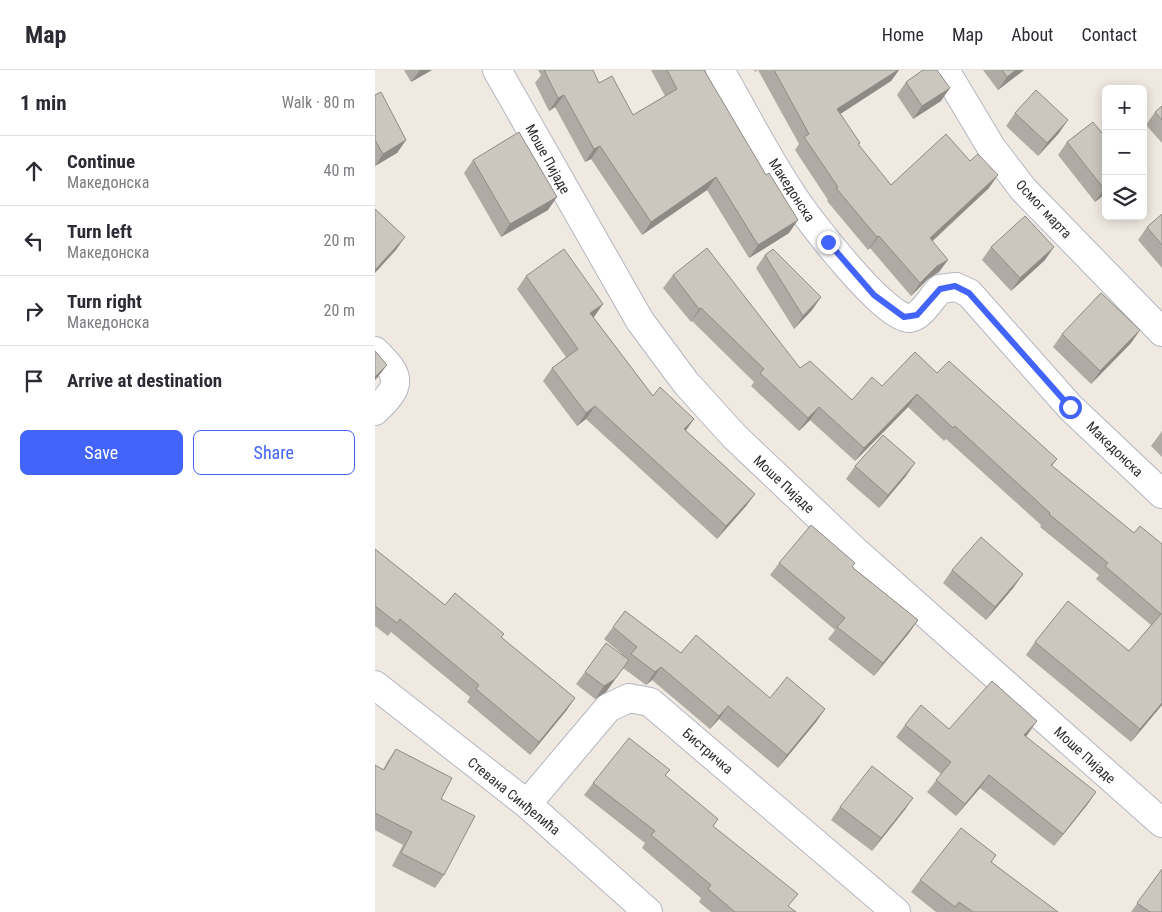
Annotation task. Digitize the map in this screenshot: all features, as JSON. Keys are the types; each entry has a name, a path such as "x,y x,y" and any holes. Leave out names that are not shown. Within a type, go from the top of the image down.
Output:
{"street":[{"name":"Моше Пијаде","path":"497,70 640,321 686,383 734,436 854,550 1162,823"},
{"name":"Македонска","path":"720,70 792,195 828,242 874,295 899,316 910,318 917,315 940,289 962,288 969,293 1070,407 1162,494"},
{"name":"Осмог марта","path":"945,70 991,147 1023,189 1162,332"},
{"path":"375,351 389,364 396,379 393,394 375,411"},
{"name":"Стевана Синђелића","path":"375,685 527,804 648,912"},
{"name":"Бистричка","path":"527,804 607,708 629,698 650,702 896,912"}],"building":[{"path":"544,70 593,70 599,83 612,76 633,115 677,89 667,70 704,70 766,175 769,173 798,220 758,245 716,177 651,222 600,146 594,149 564,95 558,98"},
{"path":"774,70 898,70 837,109 860,143 858,144 891,185 946,134 970,161 978,154 998,175 930,238 948,260 937,266 920,283 879,236 877,237 836,188 838,187 804,137 809,134"},
{"path":"923,70 937,70 950,88 922,106 906,82"},
{"path":"1002,70 1016,70 1007,77"},
{"path":"1036,90 1068,120 1047,143 1015,113"},
{"path":"381,92 406,140 383,154 375,140 375,95"},
{"path":"1162,106 1162,120 1155,112"},
{"path":"1093,122 1102,133 1102,186 1067,142"},
{"path":"519,132 557,197 510,224 473,160"},
{"path":"375,209 405,237 375,270"},
{"path":"1162,214 1162,245 1147,227"},
{"path":"1025,216 1054,247 1020,278 991,247"},
{"path":"707,248 800,368 810,361 852,400 872,377 882,386 915,352 937,373 949,361 1057,459 1051,465 1134,533 1140,526 1162,544 1162,703 1140,729 1035,642 1068,601 1129,651 1161,614 1105,566 1108,563 1049,514 955,426 953,428 917,394 864,448 819,407 808,418 760,373 764,369 701,308 699,309 673,275"},
{"path":"564,249 603,304 590,313 653,396 660,387 694,419 684,429 755,494 726,526 595,406 586,413 552,368 578,349 526,276"},
{"path":"773,249 821,297 803,316 765,255"},
{"path":"1101,293 1140,330 1100,371 1062,334"},
{"path":"375,351 387,365 375,377"},
{"path":"883,435 915,463 888,495 855,466"},
{"path":"811,525 855,563 852,567 918,620 883,663 837,627 845,618 779,563"},
{"path":"981,537 1023,574 995,607 952,570"},
{"path":"375,549 445,605 455,593 504,634 501,637 575,698 539,742 476,689 479,685 400,619 397,623 375,606"},
{"path":"625,611 681,653 696,635 770,698 787,677 825,709 787,755 728,706 719,716 661,667 655,672 631,654 637,647 613,627"},
{"path":"606,643 629,660 615,679 604,686 585,672"},
{"path":"992,681 1037,721 1024,735 1096,792 1063,834 989,775 965,804 936,780 951,762 905,725 921,705 949,729"},
{"path":"629,738 670,770 665,775 718,819 713,826 798,894 788,906 796,912 735,912 708,889 711,885 651,835 655,831 593,783"},
{"path":"396,749 452,778 441,799 475,816 444,875 401,853 412,832 375,813 375,765 384,770"},
{"path":"872,766 913,798 881,838 840,807"},
{"path":"961,828 996,855 991,862 1058,912 973,912 959,902 955,907 920,880"},
{"path":"1162,869 1162,912 1150,912 1137,903"}],"route":[{"path":"828,242 874,295 899,316 910,318 917,315 940,289 955,286 962,288 969,293 1070,407"}]}
